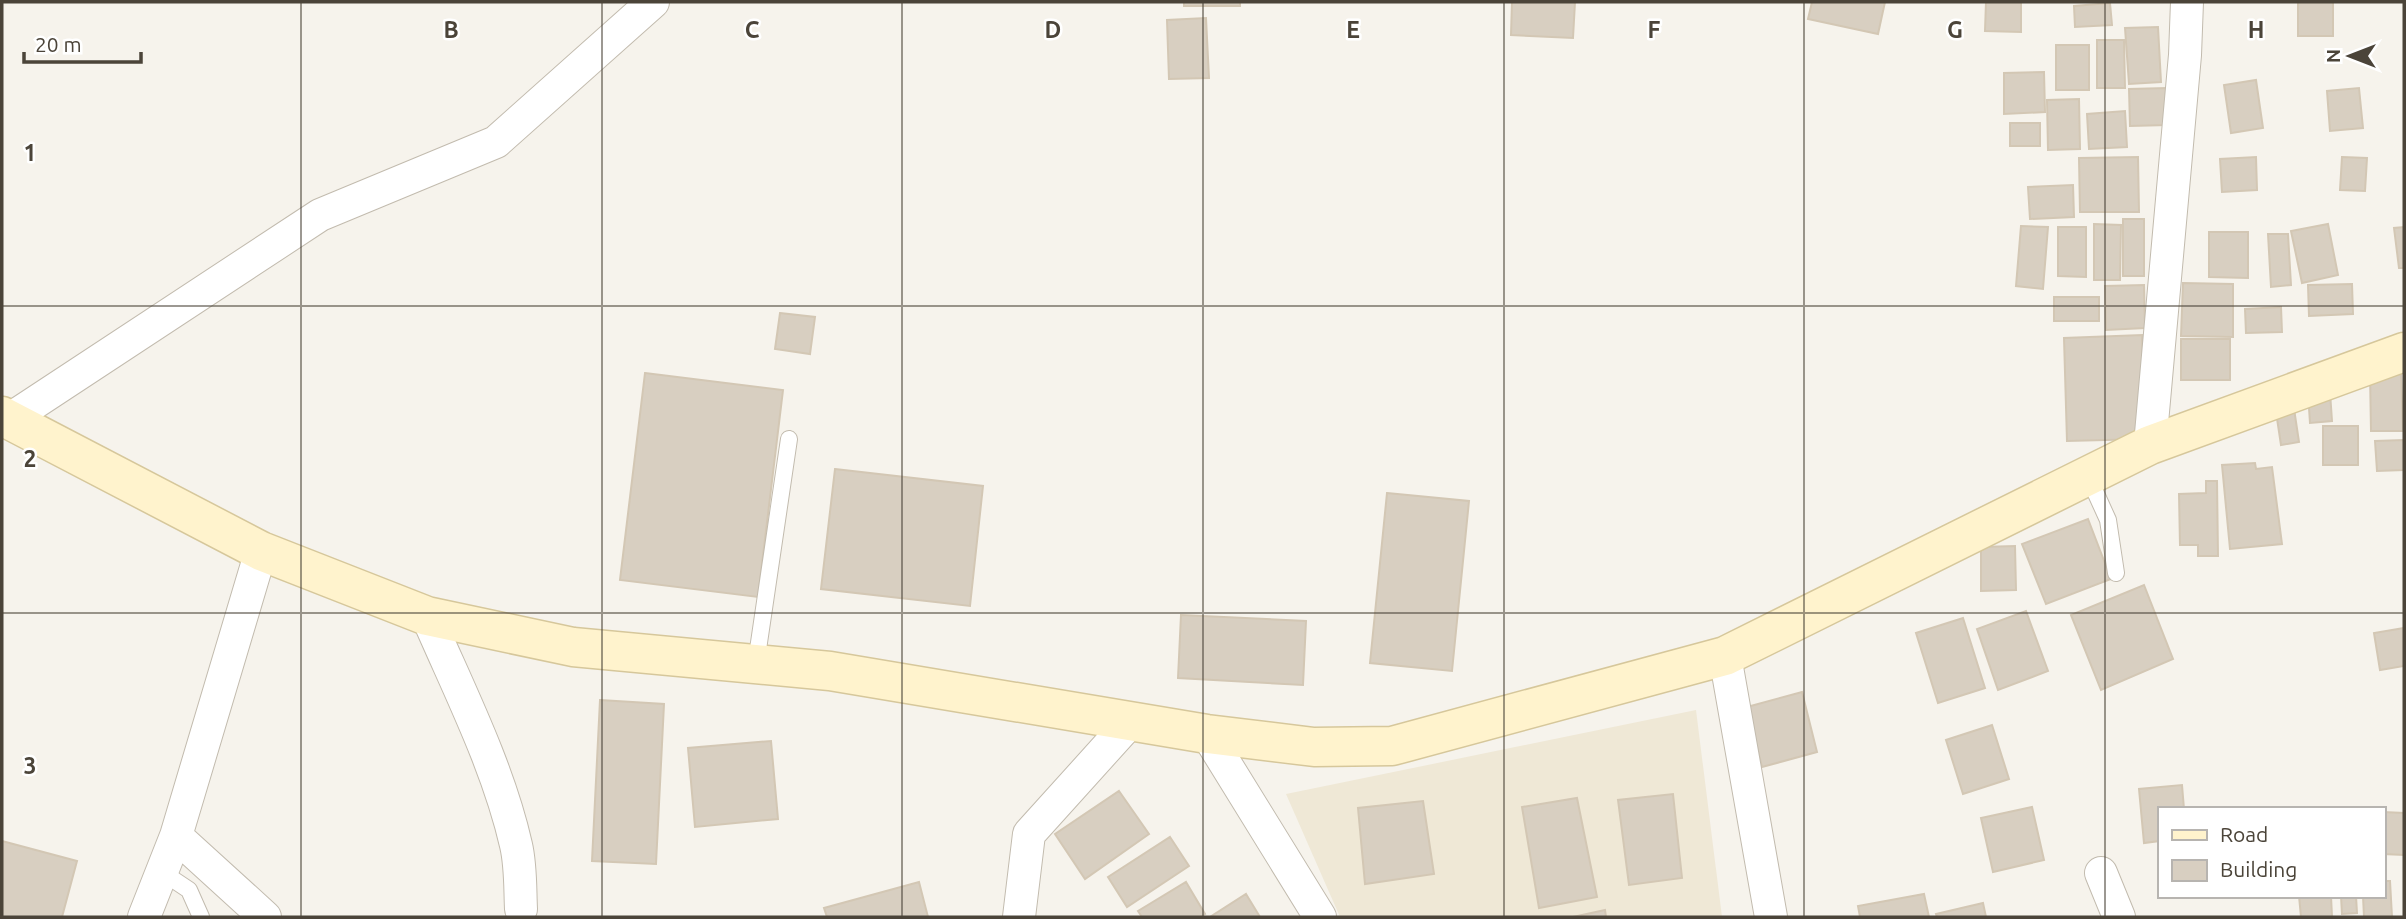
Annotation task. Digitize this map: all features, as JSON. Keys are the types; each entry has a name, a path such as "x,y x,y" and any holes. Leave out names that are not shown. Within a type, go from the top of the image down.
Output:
{"street":[{"path":"653,2 496,142 320,215 6,417 261,551 427,616 573,647 830,671 1207,734 1314,747 1392,746 1725,656 2150,445 2404,352"},
{"path":"2150,445 2185,55 2187,2"},
{"path":"144,917 176,836 261,551"},
{"path":"427,616 479,734 500,792 517,847 521,909"},
{"path":"1725,656 1772,917"},
{"path":"1019,917 1029,834 1131,721"},
{"path":"1207,734 1320,917"},
{"path":"176,836 265,917"},
{"path":"2101,873 2119,917"}],"lane":[{"path":"756,663 789,439"},
{"path":"2088,476 2108,520 2116,573"},
{"path":"162,872 189,890 201,917"}],"shaded area":[{"path":"1696,710 1722,917 1340,917 1286,794"}],"building":[{"path":"1184,2 1240,2 1240,6 1184,6"},
{"path":"1512,2 1575,2 1573,38 1511,35"},
{"path":"1812,2 1885,2 1878,34 1808,19"},
{"path":"1986,2 2021,2 2021,32 1985,31"},
{"path":"2298,2 2333,2 2333,36 2298,36"},
{"path":"2110,3 2112,25 2075,27 2074,6"},
{"path":"1206,18 1209,78 1169,79 1167,20"},
{"path":"2158,27 2161,82 2129,84 2125,28"},
{"path":"2097,40 2124,40 2125,88 2097,88"},
{"path":"2056,45 2089,45 2089,90 2056,90"},
{"path":"2044,72 2045,112 2004,114 2004,73"},
{"path":"2256,80 2263,128 2231,133 2224,85"},
{"path":"2167,88 2168,125 2130,126 2129,89"},
{"path":"2359,88 2363,128 2330,131 2327,91"},
{"path":"2079,99 2080,149 2048,150 2047,100"},
{"path":"2125,111 2127,147 2089,149 2087,114"},
{"path":"2010,123 2040,123 2040,146 2010,146"},
{"path":"2138,157 2139,212 2080,212 2079,158"},
{"path":"2256,157 2257,190 2222,192 2220,159"},
{"path":"2342,157 2367,158 2365,191 2340,190"},
{"path":"2073,185 2074,217 2030,219 2028,187"},
{"path":"2123,219 2144,219 2144,276 2123,276"},
{"path":"2094,224 2121,225 2120,280 2094,280"},
{"path":"2328,224 2338,275 2302,283 2291,231"},
{"path":"2021,226 2048,227 2043,289 2016,286"},
{"path":"2058,227 2086,227 2086,277 2058,276"},
{"path":"2404,227 2404,268 2399,268 2394,228"},
{"path":"2209,232 2248,232 2248,278 2209,277"},
{"path":"2268,234 2288,234 2291,285 2271,287"},
{"path":"2183,283 2233,284 2233,337 2181,336"},
{"path":"2352,284 2353,314 2309,316 2308,285"},
{"path":"2144,285 2145,328 2106,330 2105,286"},
{"path":"2054,297 2099,297 2099,321 2054,321"},
{"path":"2281,307 2282,332 2246,333 2245,309"},
{"path":"780,313 815,317 810,354 775,349"},
{"path":"2142,335 2145,439 2067,441 2064,338"},
{"path":"2181,339 2230,339 2230,380 2181,380"},
{"path":"2401,372 2403,431 2371,431 2370,373"},
{"path":"645,373 783,390 758,597 620,580"},
{"path":"2330,392 2332,421 2310,423 2308,393"},
{"path":"2293,402 2299,442 2281,445 2275,405"},
{"path":"2323,426 2358,426 2358,465 2323,465"},
{"path":"2404,440 2404,470 2377,471 2375,441"},
{"path":"2255,463 2256,469 2272,467 2282,544 2230,549 2222,465"},
{"path":"835,469 983,486 970,606 821,589"},
{"path":"2206,481 2217,481 2218,556 2198,556 2198,545 2180,545 2179,494 2206,493"},
{"path":"1387,493 1469,501 1452,671 1370,663"},
{"path":"2088,519 2111,579 2046,604 2022,544"},
{"path":"2015,546 2016,590 1981,591 1981,547"},
{"path":"2144,585 2173,659 2101,690 2071,615"},
{"path":"2026,611 2048,671 1998,690 1977,629"},
{"path":"1181,615 1306,621 1303,685 1178,678"},
{"path":"1963,618 1985,688 1938,703 1916,633"},
{"path":"2404,628 2404,666 2380,670 2374,633"},
{"path":"1802,692 1817,752 1762,767 1747,707"},
{"path":"600,700 664,704 656,864 592,861"},
{"path":"1992,725 2009,779 1963,794 1946,740"},
{"path":"771,741 778,819 695,827 688,748"},
{"path":"2182,785 2184,807 2158,807 2158,841 2144,843 2139,789"},
{"path":"1119,791 1149,834 1085,879 1055,834"},
{"path":"1673,794 1682,878 1629,885 1618,800"},
{"path":"1577,798 1597,897 1539,908 1522,807"},
{"path":"1423,801 1434,874 1365,884 1358,808"},
{"path":"2032,807 2044,860 1993,872 1981,818"},
{"path":"2385,812 2404,813 2404,855 2385,854"},
{"path":"1170,837 1189,866 1127,907 1108,877"},
{"path":"2,841 77,861 62,917 2,917"},
{"path":"2385,881 2390,881 2392,917 2364,917 2363,898 2385,898"},
{"path":"919,882 928,917 827,917 824,908"},
{"path":"1186,882 1205,914 1200,917 1142,917 1138,911"},
{"path":"1246,894 1260,917 1210,917"},
{"path":"1924,894 1929,917 1860,917 1858,906"},
{"path":"2299,898 2331,898 2332,917 2301,917"},
{"path":"2341,898 2356,898 2357,913 2342,914"},
{"path":"1983,903 1986,917 1937,917 1936,914"},
{"path":"1605,910 1606,917 1573,917"}]}
